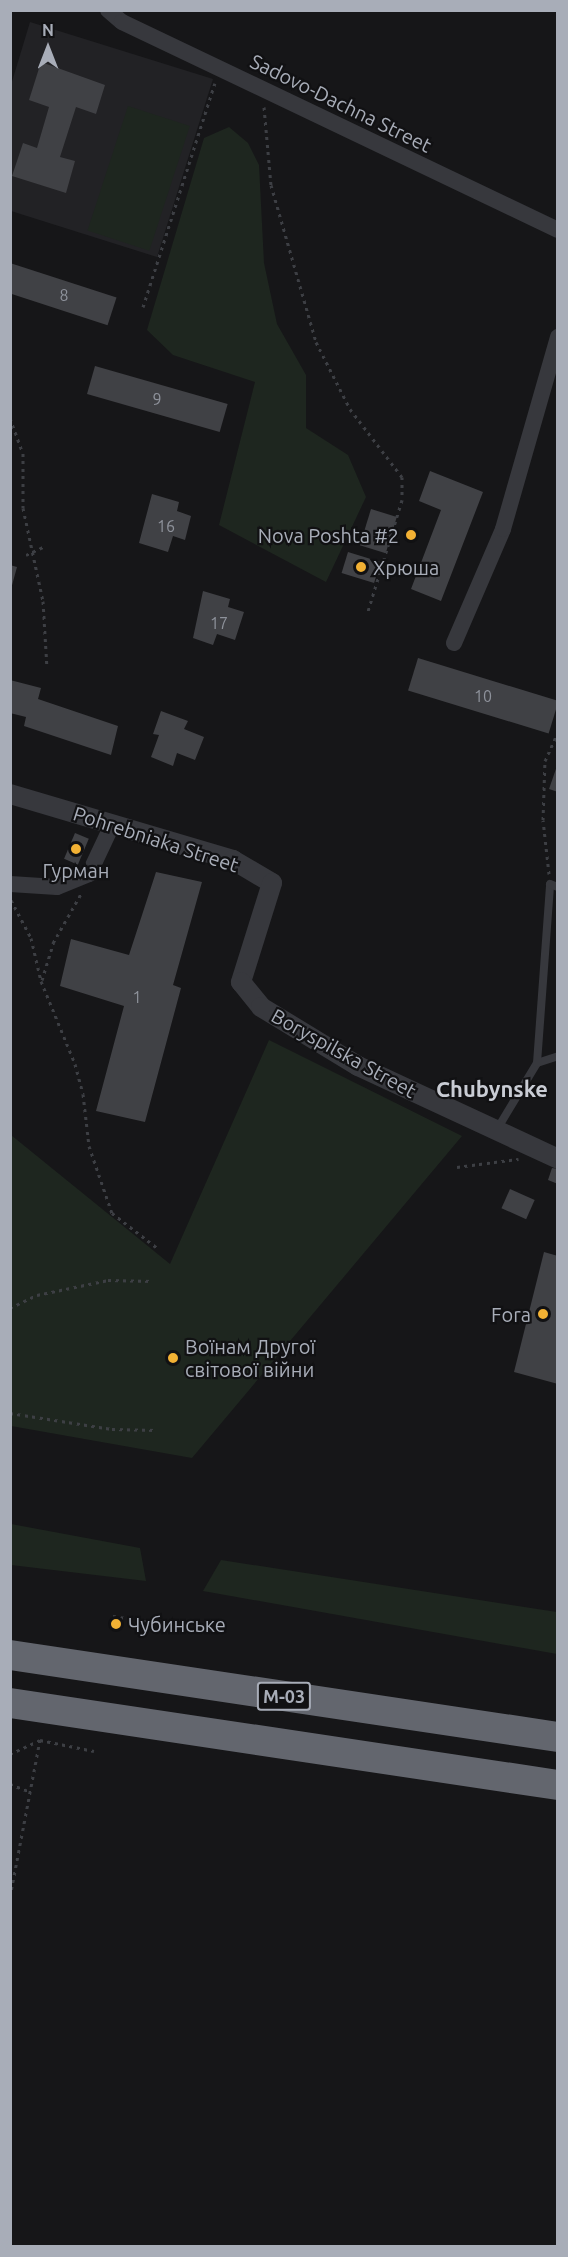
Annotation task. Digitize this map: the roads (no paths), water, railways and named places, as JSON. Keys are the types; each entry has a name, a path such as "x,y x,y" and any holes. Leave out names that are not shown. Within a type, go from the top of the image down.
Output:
{"highway":[{"name":"М-03","path":"10,1655 558,1737"},
{"name":"М-03","path":"10,1703 558,1785"}],"street":[{"name":"Sadovo-Dachna Street","path":"108,10 122,22 558,230"},
{"path":"454,643 503,529 558,337"},
{"name":"Pohrebniaka Street","path":"10,794 233,860 272,883 241,982 261,1007"},
{"path":"10,884 57,887 89,874 113,823"},
{"name":"Boryspilska Street","path":"261,1007 358,1066 553,1157"}],"lane":[{"path":"495,1131 537,1063 554,886"},
{"path":"537,1063 558,1056"}],"place":[{"name":"Nova Poshta #2","path":"411,535"},
{"name":"Хрюша","path":"361,567"},
{"name":"Гурман","path":"76,849"},
{"name":"Fora","path":"543,1314"},
{"name":"Воїнам Другої світової війни","path":"173,1358"},
{"name":"Чубинське","path":"116,1624"}],"district":[{"name":"Chubynske","path":"492,1089"}]}
